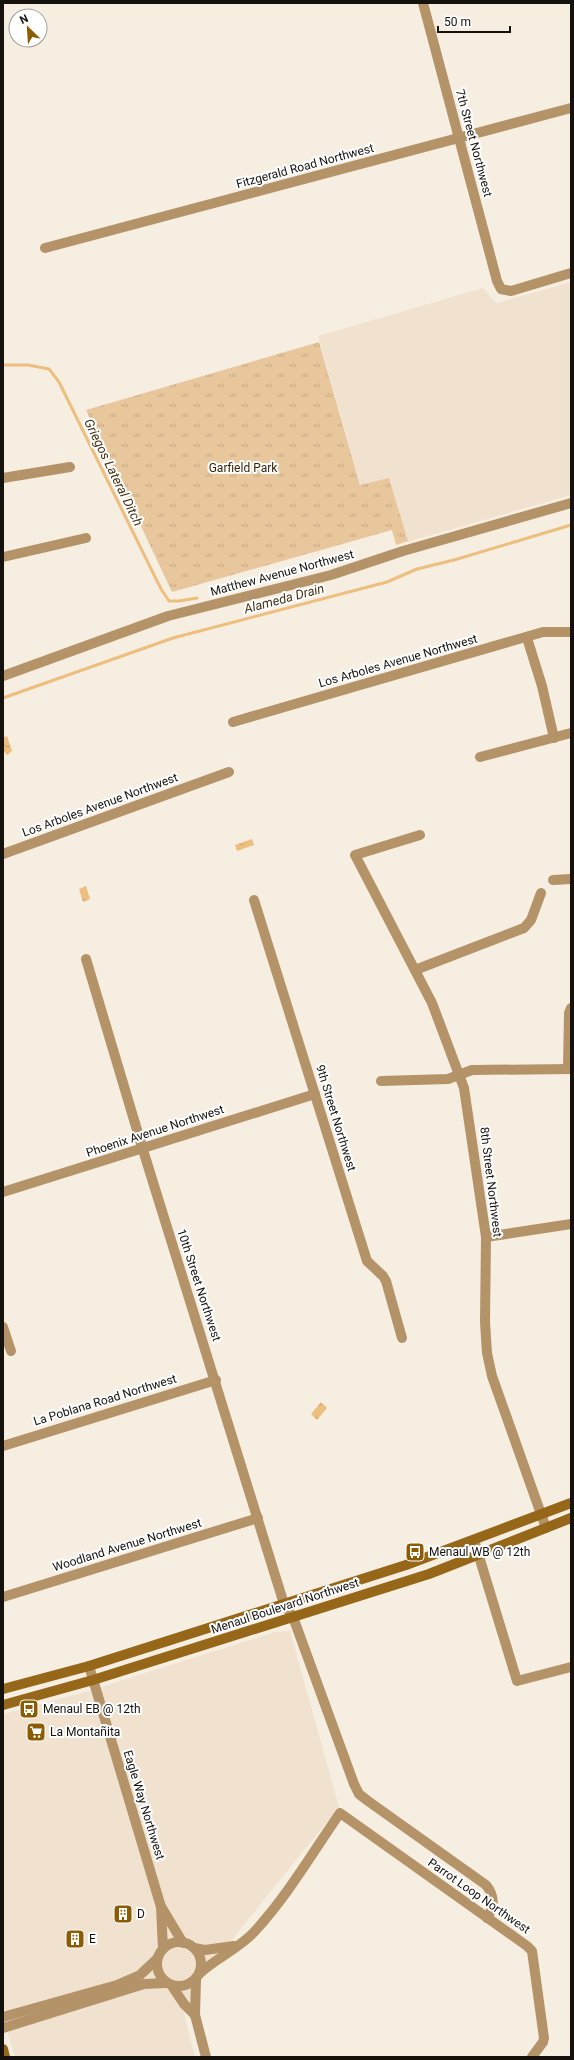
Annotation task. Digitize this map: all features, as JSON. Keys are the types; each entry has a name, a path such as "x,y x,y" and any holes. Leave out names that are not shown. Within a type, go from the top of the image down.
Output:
{"main road":[{"name":"Menaul Boulevard Northwest","path":"3,1689 89,1666 406,1566 571,1503"},
{"name":"Menaul Boulevard Northwest","path":"3,1706 93,1680 429,1574 571,1518"},
{"path":"3,2049 5,2057"}],"street":[{"name":"7th Street Northwest","path":"423,3 497,281 501,289 511,291 571,273"},
{"name":"Fitzgerald Road Northwest","path":"45,248 571,108"},
{"path":"3,478 70,467"},
{"name":"Matthew Avenue Northwest","path":"3,676 168,616 331,575 403,551 571,503"},
{"path":"3,557 86,538"},
{"name":"Los Arboles Avenue Northwest","path":"233,722 527,638 543,632 571,632"},
{"path":"527,638 542,686 554,738"},
{"path":"480,757 571,733"},
{"name":"Los Arboles Avenue Northwest","path":"3,854 229,772"},
{"name":"8th Street Northwest","path":"420,835 355,855 432,1003 460,1074 467,1104 486,1237 487,1353 492,1376 546,1528"},
{"path":"553,880 571,880"},
{"path":"416,970 524,928 531,920 541,893"},
{"name":"9th Street Northwest","path":"254,900 367,1261 384,1276 402,1338"},
{"name":"10th Street Northwest","path":"86,959 143,1150 216,1380 284,1604 293,1617 354,1784 359,1794 486,1885 490,1891 493,1903 492,1911 487,1918"},
{"path":"381,1081 448,1079 472,1070 570,1069 569,1013 571,1008"},
{"name":"Phoenix Avenue Northwest","path":"3,1192 143,1150 315,1094"},
{"path":"486,1237 571,1224"},
{"path":"3,1327 11,1351"},
{"name":"La Poblana Road Northwest","path":"3,1446 216,1380"},
{"name":"Woodland Avenue Northwest","path":"3,1597 258,1518"},
{"path":"474,1540 517,1681 571,1667"},
{"name":"Eagle Way Northwest","path":"89,1666 161,1907 183,1943"},
{"name":"Parrot Loop Northwest","path":"236,1946 255,1932 286,1892 340,1813 532,1951 544,2038 543,2042 532,2057"},
{"name":"Eagle Way Northwest","path":"161,1907 162,1949"},
{"path":"3,2017 117,1985 140,1975 157,1959 162,1949 176,1942 205,1950 236,1946"},
{"path":"3,2028 144,1984 169,1984 185,1986 209,1964 236,1946"},
{"path":"194,1948 201,1960 194,1991 194,2015 206,2057"},
{"path":"157,1959 158,1972 194,2015"}],"shaded area":[{"path":"571,282 571,495 407,542 390,480 361,487 318,336 483,288 496,303"},
{"path":"290,1631 339,1807 201,1978 184,2014 195,2057 15,2057 3,2017 3,1714 85,1692 275,1632"}],"green space":[{"name":"Garfield Park","path":"319,342 360,485 389,478 408,541 396,545 392,530 172,592 86,410"}],"water":[{"path":"7,736 12,751 7,755 3,750 3,738"},
{"path":"252,839 254,845 237,851 235,845"},
{"path":"86,886 90,899 83,902 79,889"},
{"path":"321,1402 327,1408 317,1420 311,1414"}],"waterway":[{"name":"Griegos Lateral Ditch","path":"3,365 28,365 49,369 59,382 161,589 169,601 197,598"},
{"name":"Alameda Drain","path":"3,698 173,638 387,582 417,569 454,560 571,525"}],"place":[{"name":"Menaul WB @ 12th","path":"415,1552"},
{"name":"Menaul EB @ 12th","path":"29,1709"},
{"name":"La Montañita","path":"36,1732"},
{"name":"D","path":"123,1914"},
{"name":"E","path":"75,1939"}]}
